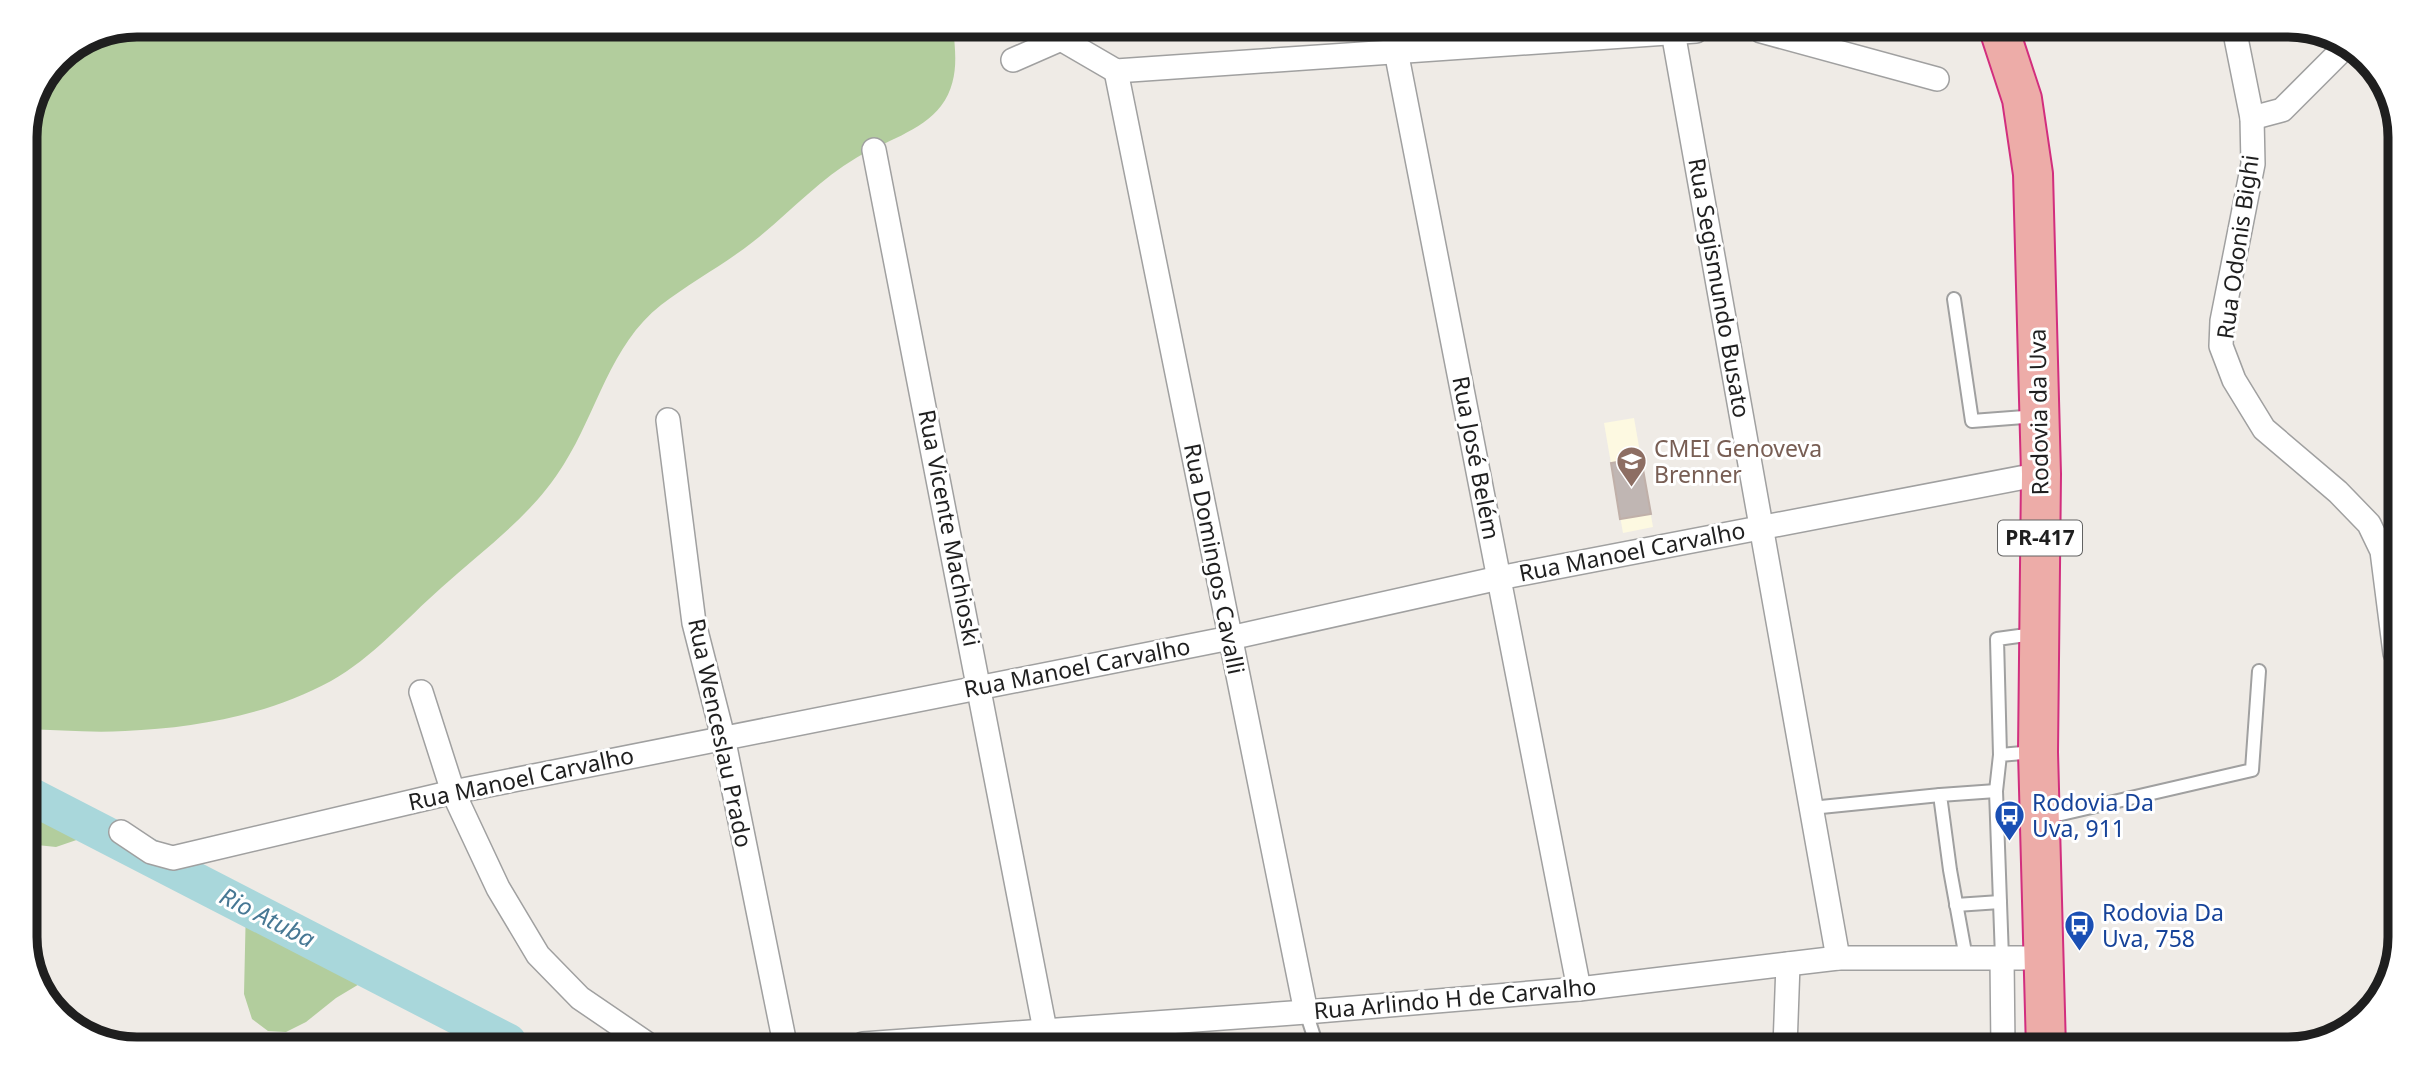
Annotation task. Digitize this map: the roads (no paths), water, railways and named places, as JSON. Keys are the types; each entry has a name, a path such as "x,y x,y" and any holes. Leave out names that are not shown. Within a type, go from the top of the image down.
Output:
{"highway":[{"name":"Rodovia da Uva","path":"2002,37 2022,99 2033,174 2041,474 2038,752 2046,958 2046,1037"}],"street":[{"path":"1013,60 1060,37"},
{"path":"1070,37 1116,71 1598,37"},
{"name":"Rua Segismundo Busato","path":"1686,37 1762,527 1838,958"},
{"path":"1782,37 1937,79"},
{"name":"Rua Odonis Bighi","path":"2236,37 2252,118 2253,164 2222,321 2221,346 2234,380 2264,429 2338,492 2369,524 2382,551 2388,598"},
{"name":"Rua José Belém","path":"1396,51 1579,989"},
{"path":"2252,118 2281,110 2341,52"},
{"name":"Rua Domingos Cavalli","path":"1116,71 1306,1012"},
{"name":"Rua Vicente Machioski","path":"874,150 1046,1037"},
{"name":"Rua Wenceslau Prado","path":"668,420 694,623 723,737 784,1037"},
{"name":"Rua Manoel Carvalho","path":"121,832 151,852 173,858 453,792 1230,638 1499,578 2041,474"},
{"path":"421,692 453,792 498,888 538,956 580,998 637,1037"},
{"name":"Rua Arlindo H de Carvalho","path":"1046,1037 1579,989 1838,958 2046,958"},
{"path":"2002,958 2003,1037"},
{"path":"1786,1037 1788,964"}],"lane":[{"path":"1954,299 1972,421 2039,416"},
{"path":"2002,958 1996,791 2000,755 1997,639 2039,634"},
{"path":"2040,819 2252,770 2259,671"},
{"path":"2000,755 2038,752"},
{"path":"1811,808 1996,791"},
{"path":"1940,795 1966,958"},
{"path":"1956,905 2000,902"},
{"name":"Rua Domingos Cavalli","path":"1306,1012 1314,1037"}],"waterway":[{"name":"Rio Atuba","path":"37,799 498,1037"}],"place":[{"name":"CMEI Genoveva Brenner","path":"1631,489"},
{"name":"Rodovia Da Uva, 911","path":"2009,843"},
{"name":"Rodovia Da Uva, 758","path":"2079,953"}]}
